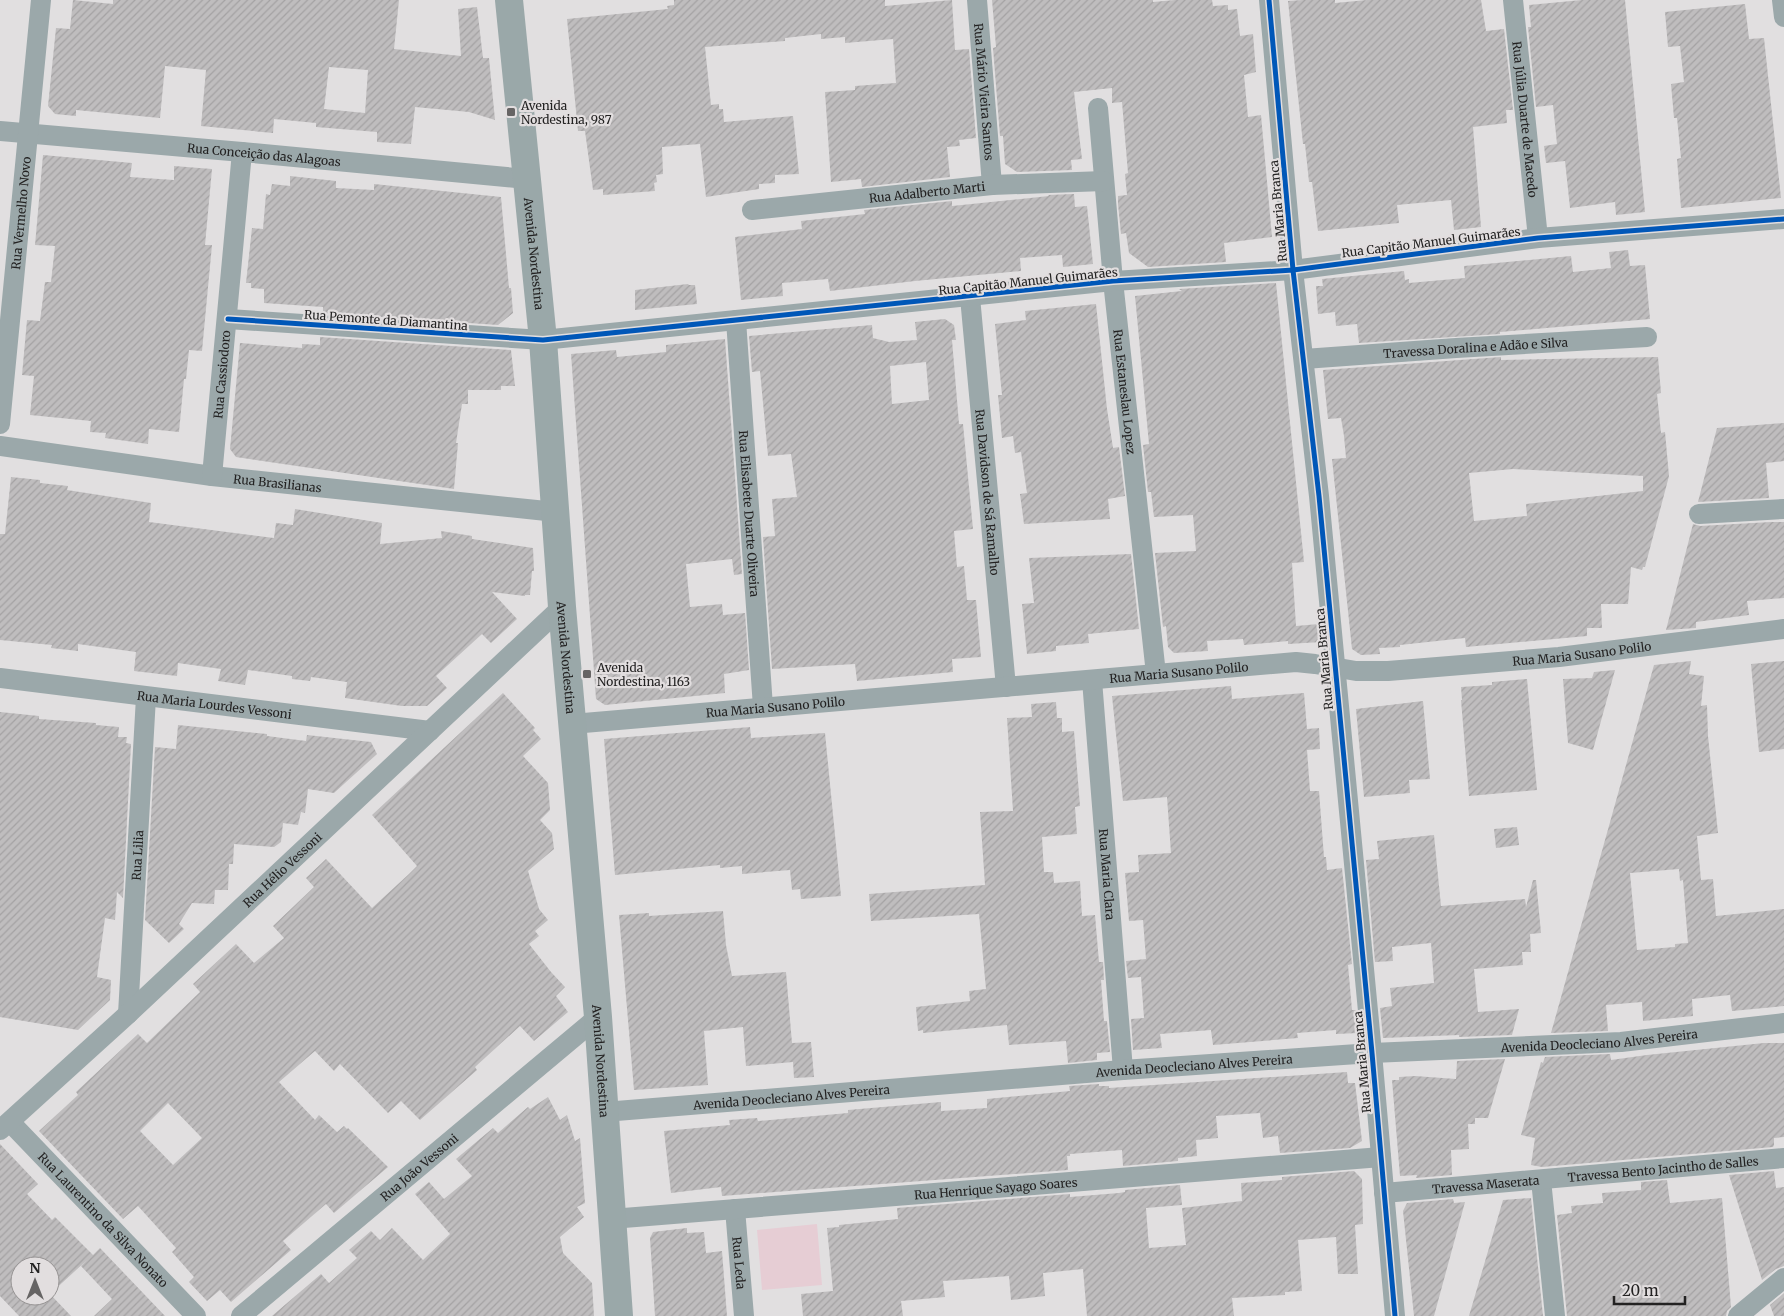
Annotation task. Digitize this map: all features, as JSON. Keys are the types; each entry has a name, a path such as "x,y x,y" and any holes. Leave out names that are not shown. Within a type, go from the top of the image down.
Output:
{"main road":[{"name":"Avenida Nordestina","path":"509,0 543,340 562,607 598,1017 619,1316"}],"street":[{"name":"Rua Vermelho Novo","path":"0,424 41,0"},
{"name":"Rua Mário Vieira Santos","path":"978,0 992,186"},
{"name":"Rua Maria Branca","path":"1269,0 1372,1053 1395,1316"},
{"name":"Rua Júlia Duarte de Macedo","path":"1513,0 1538,238"},
{"path":"1782,0 1784,16"},
{"name":"Rua Estaneslau Lopez","path":"1098,108 1113,281 1156,674"},
{"name":"Rua Conceição das Alagoas","path":"0,131 527,179"},
{"name":"Rua Cassiodoro","path":"212,476 242,152"},
{"name":"Rua Adalberto Marti","path":"752,210 992,186 1104,181"},
{"name":"Rua Capitão Manuel Guimarães","path":"543,340 1113,281 1294,270 1538,238 1784,218"},
{"name":"Rua Davidson de Sá Ramalho","path":"970,297 1006,687"},
{"name":"Rua Pemonte da Diamantina","path":"228,319 543,340"},
{"name":"Rua Elisabete Duarte Oliveira","path":"736,320 763,707"},
{"name":"Travessa Doralina e Adão e Silva","path":"1304,359 1648,337"},
{"name":"Rua Brasilianas","path":"0,446 212,476 556,512"},
{"path":"1700,514 1784,509"},
{"name":"Rua Hélio Vessoni","path":"5,1126 128,1014 562,607"},
{"name":"Rua Maria Susano Polilo","path":"572,724 1296,662 1356,671 1388,672 1559,656 1784,629"},
{"name":"Rua Maria Lourdes Vessoni","path":"0,678 430,731"},
{"name":"Rua Maria Clara","path":"1092,680 1123,1070"},
{"name":"Rua Lilia","path":"128,1014 146,697"},
{"name":"Rua João Vessoni","path":"241,1316 598,1017"},
{"name":"Avenida Deocleciano Alves Pereira","path":"604,1112 1123,1070 1372,1053 1621,1042 1784,1023"},
{"name":"Rua Laurentino da Silva Nonato","path":"5,1126 196,1316"},
{"name":"Rua Henrique Sayago Soares","path":"611,1219 1381,1157"},
{"name":"Travessa Bento Jacintho de Salles","path":"1541,1180 1784,1158"},
{"name":"Travessa Maserata","path":"1384,1193 1541,1180 1555,1316"},
{"name":"Rua Leda","path":"735,1209 744,1316"},
{"path":"1738,1316 1784,1278"}],"shaded area":[{"path":"817,1224 822,1285 762,1290 757,1230"}],"building":[{"path":"73,0 113,4 113,0 399,0 394,49 461,56 458,9 477,7 483,58 489,58 495,120 469,112 415,107 411,144 377,142 377,132 316,127 316,123 274,119 273,133 201,126 206,70 165,66 160,118 76,110 76,116 55,114 48,106 56,28 70,29","holes":["329,67 368,70 365,113 324,109"]},
{"path":"674,0 885,0 885,6 952,0 955,50 969,49 976,138 959,140 960,146 947,147 950,177 862,187 861,179 831,182 825,92 855,90 855,86 896,83 893,39 845,43 845,37 821,39 821,34 785,38 785,41 705,47 711,105 719,104 719,109 723,109 724,122 793,116 799,174 775,175 775,183 759,184 759,189 706,197 700,144 662,147 663,174 656,175 655,191 603,195 603,189 593,190 585,131 578,131 567,19 668,9 667,6 674,5"},
{"path":"992,0 1153,0 1153,2 1212,0 1213,6 1228,5 1228,10 1237,9 1240,36 1253,34 1256,72 1244,75 1248,117 1261,115 1272,237 1224,243 1226,262 1148,267 1129,253 1126,233 1121,234 1118,204 1118,196 1127,195 1125,174 1128,173 1122,102 1112,103 1112,88 1074,92 1082,159 1071,160 1072,170 1017,172 1005,164 1003,136 1000,136 993,48 996,47"},
{"path":"1335,0 1335,3 1367,0 1481,0 1486,31 1504,29 1513,110 1506,110 1507,123 1473,127 1481,227 1454,230 1451,200 1397,205 1399,223 1318,231 1312,182 1309,182 1305,144 1303,144 1288,1"},
{"path":"1582,0 1625,0 1645,212 1616,215 1615,202 1570,208 1565,161 1546,163 1544,146 1557,144 1553,105 1536,107 1528,27 1531,27 1529,5"},
{"path":"1745,4 1749,39 1764,38 1781,198 1681,208 1677,159 1681,158 1677,118 1674,118 1671,84 1684,82 1680,46 1668,47 1665,12"},
{"path":"43,155 132,163 130,177 174,180 174,166 212,169 205,245 212,245 202,351 189,350 179,432 149,429 148,444 105,438 106,433 90,432 91,421 30,415 34,376 22,375 27,320 40,321 45,282 51,282 55,246 35,245"},
{"path":"290,176 336,181 336,188 374,190 374,184 501,197 513,313 498,325 323,313 323,307 264,303 264,289 251,288 251,283 246,283 252,228 263,229 266,194 270,195 272,184 290,186"},
{"path":"1074,194 1075,207 1087,206 1093,264 1063,267 1062,255 1020,258 1021,271 830,291 828,279 782,283 783,296 741,300 735,237 802,229 801,221 865,214 864,210 952,201 952,206 1048,195"},
{"path":"1628,250 1630,266 1645,265 1650,319 1500,332 1500,334 1359,343 1357,324 1336,326 1335,312 1318,314 1316,286 1323,286 1322,279 1404,271 1405,280 1409,279 1409,283 1465,278 1464,266 1571,256 1573,272 1611,268 1609,252"},
{"path":"1276,283 1304,562 1292,563 1296,626 1319,624 1321,642 1288,644 1288,641 1244,645 1243,639 1207,641 1208,651 1174,653 1168,647 1166,626 1163,627 1155,553 1196,551 1193,515 1154,517 1151,492 1148,492 1143,445 1149,444 1135,296 1182,291 1179,289"},
{"path":"688,284 695,285 697,304 635,310 635,290"},
{"path":"1096,304 1107,409 1113,448 1119,447 1125,496 1108,499 1110,519 1024,524 1020,494 1027,493 1021,452 1015,453 1013,436 1002,438 998,395 1002,395 995,324 1026,320 1025,311"},
{"path":"945,319 954,325 956,340 952,340 959,424 963,424 973,529 954,531 957,567 964,566 967,600 976,600 981,657 952,659 953,672 857,681 855,664 772,669 763,537 775,536 772,499 797,497 791,454 768,456 760,371 752,372 749,336 872,325 873,338 889,342 917,340 915,322","holes":["926,362 929,400 892,404 890,366"]},
{"path":"320,337 511,350 515,386 501,386 501,390 468,390 468,404 462,404 456,443 458,443 454,489 236,457 230,449 240,343 302,348 302,344 320,345"},
{"path":"725,339 742,574 734,575 732,559 686,564 690,607 722,604 723,615 745,613 749,670 724,674 725,693 605,705 596,699 571,354 616,350 617,357 666,352 666,345"},
{"path":"1501,357 1501,360 1658,357 1661,393 1657,394 1661,433 1665,432 1669,476 1645,567 1642,570 1631,567 1628,604 1601,604 1602,628 1587,628 1587,636 1466,647 1465,638 1379,648 1380,654 1361,655 1352,649 1332,459 1346,458 1344,436 1341,418 1328,419 1323,370","holes":["1513,469 1643,476 1643,491 1526,504 1527,516 1474,521 1469,473"]},
{"path":"1784,423 1784,461 1766,463 1769,498 1698,502 1717,428"},
{"path":"11,477 40,480 40,483 68,486 67,490 151,503 149,522 274,538 276,523 293,525 295,509 382,523 380,544 442,538 441,531 472,536 472,539 533,548 534,571 532,571 530,595 492,592 517,619 491,643 482,634 436,676 447,688 427,706 402,706 345,698 347,682 311,677 310,681 292,679 292,676 248,670 245,685 218,681 221,669 178,663 177,676 134,671 136,652 78,644 78,651 51,648 52,645 0,640 0,534 5,534"},
{"path":"1784,522 1784,598 1747,601 1749,615 1696,622 1696,628 1666,630 1693,524 1700,526"},
{"path":"1131,554 1139,629 1088,634 1089,643 1056,646 1056,651 1027,654 1022,604 1034,603 1029,558"},
{"path":"1691,661 1689,674 1704,676 1701,706 1707,705 1708,736 1718,833 1697,836 1701,880 1713,879 1716,916 1784,909 1784,1006 1732,1011 1730,995 1692,999 1693,1016 1643,1021 1642,1002 1606,1005 1608,1031 1551,1033 1654,665","holes":["1679,869 1680,881 1683,880 1688,943 1675,944 1675,947 1637,950 1630,873"]},
{"path":"1784,661 1784,749 1759,752 1751,664"},
{"path":"1615,670 1593,750 1568,743 1563,679 1592,678 1594,672"},
{"path":"1527,679 1537,790 1469,796 1461,687 1492,685 1492,682"},
{"path":"1231,686 1232,699 1304,693 1307,729 1319,728 1320,749 1307,750 1310,791 1319,791 1324,857 1326,857 1327,870 1342,868 1352,964 1348,965 1352,1010 1356,1010 1358,1033 1336,1034 1336,1030 1297,1033 1298,1038 1213,1045 1211,1030 1160,1034 1162,1048 1133,1050 1131,1019 1144,1018 1141,977 1128,978 1126,961 1146,959 1143,920 1129,921 1125,873 1139,872 1138,855 1171,853 1167,797 1123,801 1112,696"},
{"path":"503,693 535,728 533,730 541,739 523,756 548,783 550,810 540,820 552,833 554,849 528,871 539,909 548,920 535,931 539,936 529,944 565,987 556,996 568,1012 534,1041 520,1026 475,1067 477,1070 420,1120 401,1101 388,1113 340,1064 334,1071 315,1051 279,1082 315,1120 319,1115 337,1132 344,1126 348,1128 388,1167 334,1213 326,1204 283,1241 291,1250 231,1302 220,1290 207,1301 189,1282 194,1277 172,1252 176,1248 138,1206 123,1219 39,1131 78,1095 76,1092 138,1034 147,1043 200,992 193,984 236,944 254,963 284,938 273,926 314,887 306,878 326,859 372,908 409,874 417,866 372,815","holes":["168,1103 202,1138 173,1165 140,1131"]},
{"path":"1423,701 1430,779 1409,780 1410,793 1364,797 1356,709"},
{"path":"1056,702 1057,718 1062,718 1062,732 1074,731 1080,806 1075,807 1077,834 1042,837 1044,872 1053,872 1054,883 1080,881 1082,916 1095,915 1099,962 1103,962 1104,980 1101,980 1104,1021 1107,1021 1110,1052 1097,1053 1097,1060 1068,1063 1066,1041 1009,1045 1007,1025 923,1033 923,1030 918,1031 916,1007 970,1001 969,991 986,989 979,914 871,921 869,894 985,885 980,812 1013,811 1007,718 1032,717 1031,704"},
{"path":"0,712 39,716 39,719 96,723 96,725 119,727 118,737 127,737 126,743 131,744 123,898 117,892 115,920 105,918 97,977 111,980 110,1000 78,1030 0,1017"},
{"path":"178,725 267,734 267,736 306,741 307,735 371,742 377,754 334,793 308,789 305,813 301,812 298,825 283,823 281,842 274,847 234,844 233,864 229,864 228,890 215,890 214,904 192,903 179,924 184,929 169,943 145,920 155,747 176,749"},
{"path":"750,727 751,738 825,733 841,896 801,899 800,889 792,890 790,870 742,874 742,866 720,868 720,865 615,875 604,739"},
{"path":"1517,827 1519,845 1496,848 1494,829"},
{"path":"1434,835 1441,906 1525,899 1526,907 1533,880 1536,880 1541,933 1530,934 1531,952 1522,952 1523,965 1474,969 1478,1012 1519,1009 1512,1035 1383,1038 1380,1008 1392,1006 1390,988 1434,983 1431,943 1392,947 1393,961 1375,962 1366,860 1379,859 1377,841"},
{"path":"723,911 726,945 732,976 786,972 792,1043 811,1042 814,1077 794,1078 793,1062 746,1066 743,1027 704,1031 708,1085 634,1090 619,915 649,913 649,916"},
{"path":"1764,1043 1784,1043 1784,1137 1774,1138 1773,1147 1542,1167 1531,1165 1535,1138 1521,1135 1541,1062 1543,1063 1545,1057 1610,1054 1611,1060"},
{"path":"1505,1059 1488,1118 1475,1118 1475,1124 1468,1124 1469,1149 1451,1150 1452,1175 1416,1178 1417,1175 1400,1176 1392,1080 1399,1080 1399,1077 1415,1076 1456,1079 1457,1061"},
{"path":"1347,1072 1348,1083 1355,1083 1362,1141 1350,1148 1280,1153 1278,1136 1263,1138 1260,1113 1216,1116 1218,1138 1196,1140 1197,1156 1178,1158 1178,1161 1123,1166 1122,1150 1070,1154 1070,1156 1067,1156 1068,1170 722,1196 721,1187 671,1193 664,1131 730,1125 729,1120 757,1118 758,1121 848,1113 848,1110 941,1102 941,1111 987,1108 987,1099 1070,1091 1069,1086 1099,1084 1099,1086 1109,1086 1109,1088"},
{"path":"548,1097 560,1120 567,1115 575,1141 580,1138 585,1203 577,1207 584,1217 560,1237 563,1253 592,1283 594,1316 272,1316 321,1274 329,1283 357,1258 349,1250 371,1231 380,1240 392,1228 423,1260 450,1234 415,1194 429,1182 444,1199 472,1176 456,1159 493,1128 498,1133 528,1107 530,1109"},
{"path":"0,1144 38,1184 27,1194 52,1220 55,1217 93,1255 100,1248 165,1316 94,1316 112,1299 81,1266 87,1260 60,1285 60,1256 10,1256 10,1306 60,1306 60,1304 71,1316 19,1316 0,1296"},
{"path":"1354,1171 1362,1179 1363,1224 1355,1225 1358,1274 1338,1274 1336,1237 1298,1240 1302,1291 1285,1292 1285,1295 1232,1298 1234,1316 1087,1316 1083,1269 1043,1273 1045,1296 1011,1300 1009,1276 943,1281 945,1297 901,1301 903,1316 803,1316 801,1294 833,1291 827,1228 898,1219 897,1208 1070,1194 1070,1197 1180,1185 1182,1205 1146,1208 1149,1248 1186,1245 1182,1208 1242,1201 1241,1183 1282,1180 1282,1177"},
{"path":"1774,1171 1776,1188 1784,1187 1784,1266 1776,1269 1762,1280 1729,1175"},
{"path":"1667,1180 1670,1203 1722,1198 1731,1307 1727,1311 1726,1316 1567,1316 1557,1215 1572,1213 1571,1206 1603,1203 1602,1193 1641,1190 1641,1182"},
{"path":"1531,1198 1543,1316 1469,1316 1503,1200"},
{"path":"1453,1199 1454,1203 1465,1202 1434,1316 1414,1316 1403,1211 1407,1203"},
{"path":"687,1228 687,1233 704,1232 706,1253 722,1251 727,1316 655,1316 650,1238 653,1232"},
{"path":"1784,1293 1784,1316 1774,1316 1770,1305"}],"cycle path":[{"path":"1269,0 1293,270 1319,496 1395,1316"},
{"path":"228,319 543,340 1113,281 1293,270 1538,238 1784,219"}],"place":[{"name":"Avenida Nordestina, 987","path":"511,112"},
{"name":"Avenida Nordestina, 1163","path":"587,674"}]}
